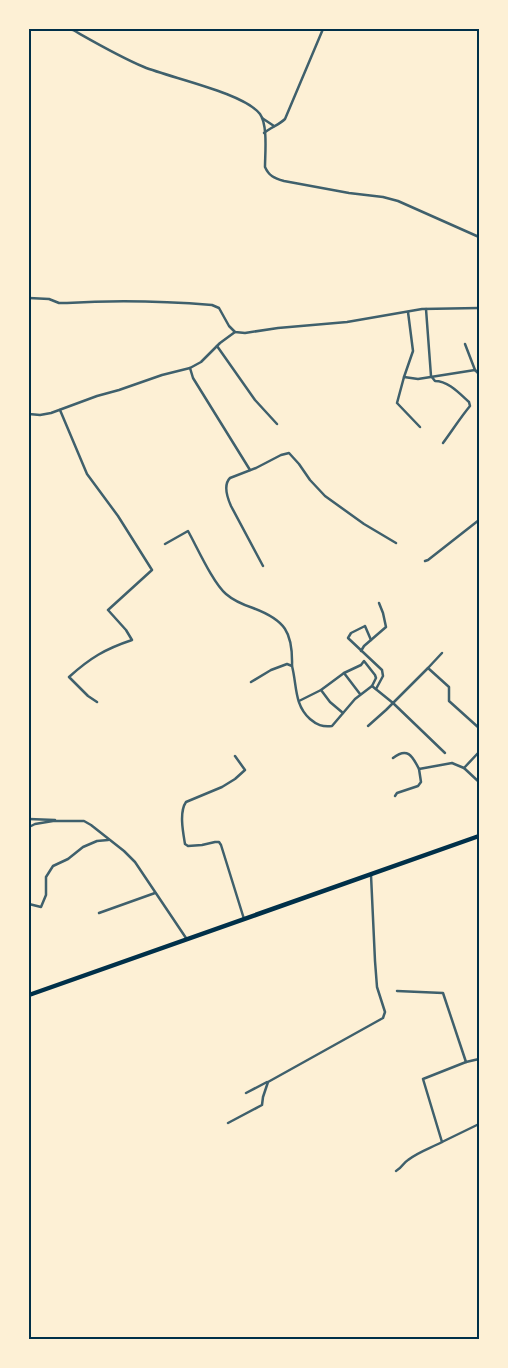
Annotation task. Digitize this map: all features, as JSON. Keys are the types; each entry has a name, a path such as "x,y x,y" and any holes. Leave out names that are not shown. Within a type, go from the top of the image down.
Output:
{"main road":[{"path":"29,995 479,836"}],"street":[{"path":"67,29 73,30 145,67 241,100 251,107 260,114 264,122 265,167 274,178 284,182 398,200 479,237"},
{"path":"264,133 285,119 323,29"},
{"path":"262,118 274,126"},
{"path":"29,298 49,299 66,303 102,301 212,305 219,308 234,332"},
{"path":"29,414 40,415 60,410 162,375 190,368 201,362 234,332 245,333 348,322 426,309 479,308"},
{"path":"426,309 432,376 435,380 442,381 452,387 470,404 459,423 443,443"},
{"path":"408,311 414,350 397,403 420,427"},
{"path":"465,344 475,370 479,374"},
{"path":"217,346 255,400 276,424"},
{"path":"190,368 193,378 250,470"},
{"path":"404,377 418,379 475,370"},
{"path":"60,410 87,474 118,516 152,570 108,610 126,630 132,640 100,652 69,677 88,696 97,702"},
{"path":"262,566 230,506 226,489 230,478 289,453 325,496 364,524 396,543"},
{"path":"425,561 479,520"},
{"path":"165,544 188,531 224,593 283,624 290,642 292,666 299,702 307,716 316,724 324,727 332,726 354,699 372,686 376,678 364,661 321,690 299,702"},
{"path":"361,651 364,646 386,627 379,603"},
{"path":"371,640 365,626 351,633 348,638 383,672 383,676 376,689"},
{"path":"368,726 442,653"},
{"path":"252,682 271,670 287,664 292,666"},
{"path":"428,668 448,687 449,701 479,728"},
{"path":"344,673 360,694"},
{"path":"372,686 393,703 445,753"},
{"path":"321,690 330,702 343,713"},
{"path":"393,758 402,752 405,752 412,758 418,769 420,782 418,786 397,793 395,796"},
{"path":"464,768 479,752"},
{"path":"235,756 245,770 222,787 186,802 183,805 183,819 185,844 188,846 219,842 221,845 244,919"},
{"path":"418,769 452,763 464,768 479,782"},
{"path":"29,819 52,819 57,821"},
{"path":"29,827 35,824 57,821 84,821 124,851 135,862 187,939"},
{"path":"29,904 41,907 46,895 46,876 53,866 96,841 110,840"},
{"path":"246,1093 383,1018 385,1012 377,987 371,874"},
{"path":"99,913 156,894"},
{"path":"397,991 443,993 466,1062"},
{"path":"442,1142 423,1078 466,1062 479,1060"},
{"path":"228,1123 262,1105 262,1097 268,1082"},
{"path":"396,1171 410,1158 479,1124"}]}
